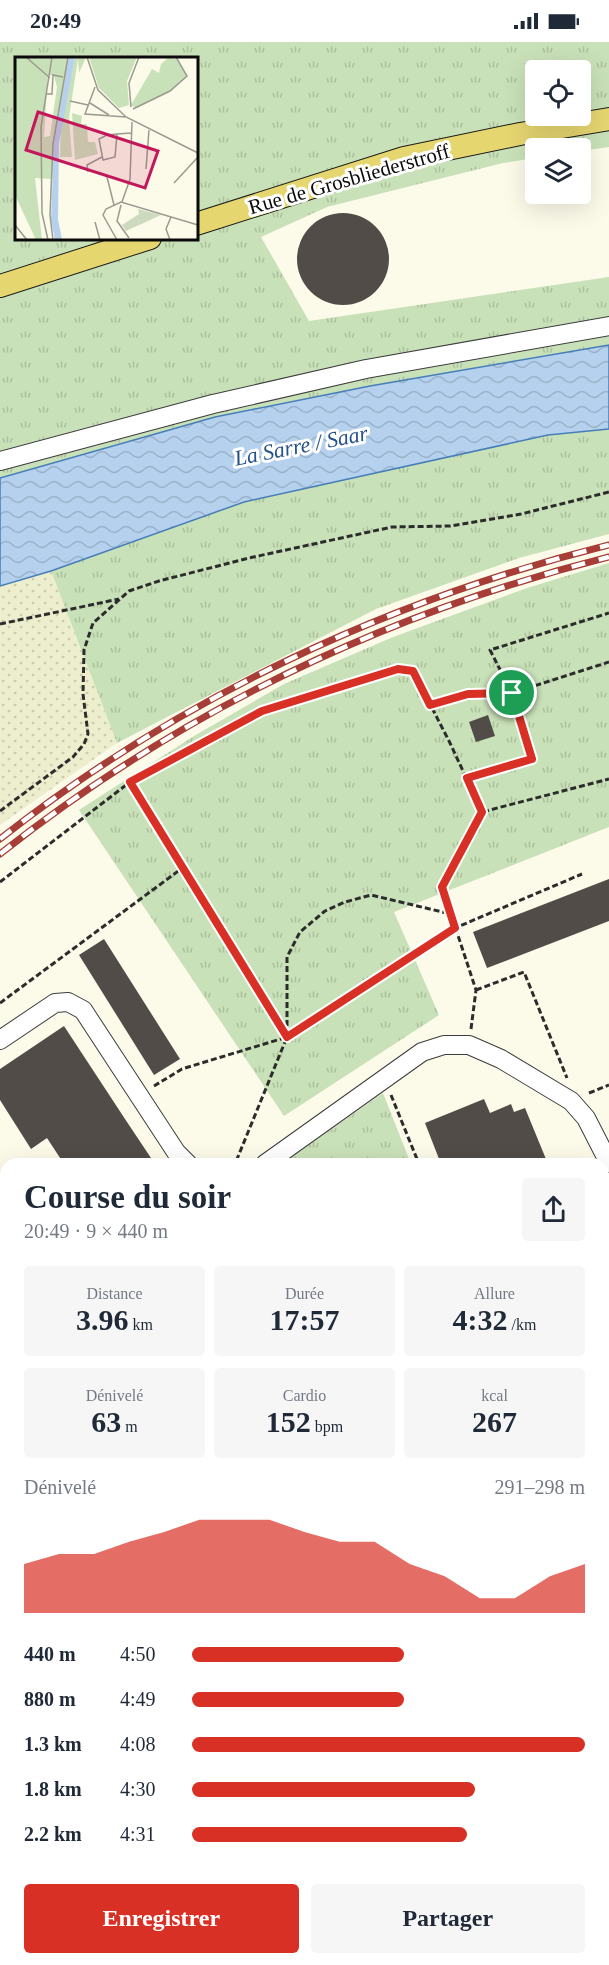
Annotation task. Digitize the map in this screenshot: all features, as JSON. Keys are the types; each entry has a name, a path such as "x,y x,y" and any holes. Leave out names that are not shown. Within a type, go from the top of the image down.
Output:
{"main road":[{"name":"Rue de Grosbliederstroff","path":"198,223 404,158 520,134 609,120"},
{"path":"0,286 144,240"}],"street":[{"path":"0,461 213,404 366,369 609,326"},
{"path":"0,1040 55,1003 68,1002 83,1010 182,1158"},
{"path":"273,1158 422,1052 444,1044 469,1045 501,1059 571,1101 586,1118 606,1158"}],"path":[{"path":"0,811 73,757 84,744 88,734 83,694 84,650 93,623 129,591 159,581 260,556 392,527 450,526 521,514 609,492"},
{"path":"0,624 119,599"},
{"path":"467,778 532,759 512,693 490,650 609,613"},
{"path":"430,705 468,694 512,693 609,662"},
{"path":"0,882 130,782 262,711 398,669 413,671 482,812"},
{"path":"469,1045 476,990 442,887 482,812 609,779"},
{"path":"130,782 287,1037"},
{"path":"0,1003 181,868"},
{"path":"140,1094 182,1070 287,1037 455,928 582,874"},
{"path":"237,1158 287,1037 287,957 300,932 325,911 345,902 371,895 451,914"},
{"path":"476,990 524,972 567,1078"},
{"path":"385,1079 416,1158"}],"green space":[{"path":"0,42 609,42 609,147 591,150 591,138 525,138 525,160 327,207 261,237 309,321 609,277 609,345 370,386 215,417 0,478"},
{"path":"609,429 609,534 519,558 376,609 117,743 51,571 244,502 548,435"},
{"path":"609,563 609,827 394,912 439,1015 284,1116 79,810 194,736 284,684 393,637 527,588"},
{"path":"51,571 117,743 0,825 0,586"},
{"path":"383,1093 409,1158 291,1158"}],"water":[{"name":"La Sarre / Saar","path":"609,345 609,429 548,435 244,502 51,571 0,586 0,478 215,417 370,386"}],"building":[{"path":"343,213 361,217 375,227 385,241 389,259 385,277 375,291 361,301 343,305 325,301 311,291 301,277 297,259 301,241 311,227 325,217"},
{"path":"488,715 495,736 476,742 469,722"},
{"path":"609,879 609,921 487,968 473,932"},
{"path":"104,939 180,1059 154,1075 79,955"},
{"path":"64,1026 151,1158 60,1158 47,1138 31,1149 0,1100 0,1069"},
{"path":"484,1099 490,1113 511,1104 514,1112 525,1108 546,1158 439,1158 425,1123"}],"railway":[{"path":"0,839 68,788 140,741 213,699 289,660 366,625 446,594 609,545"},
{"path":"0,854 69,802 140,755 213,712 289,673 366,638 445,607 526,580 609,557"}],"route":[{"path":"398,669 413,671 430,705 468,694 512,693 532,759 467,778 482,812 442,887 455,928 287,1037 130,782 262,711 398,669"}]}
